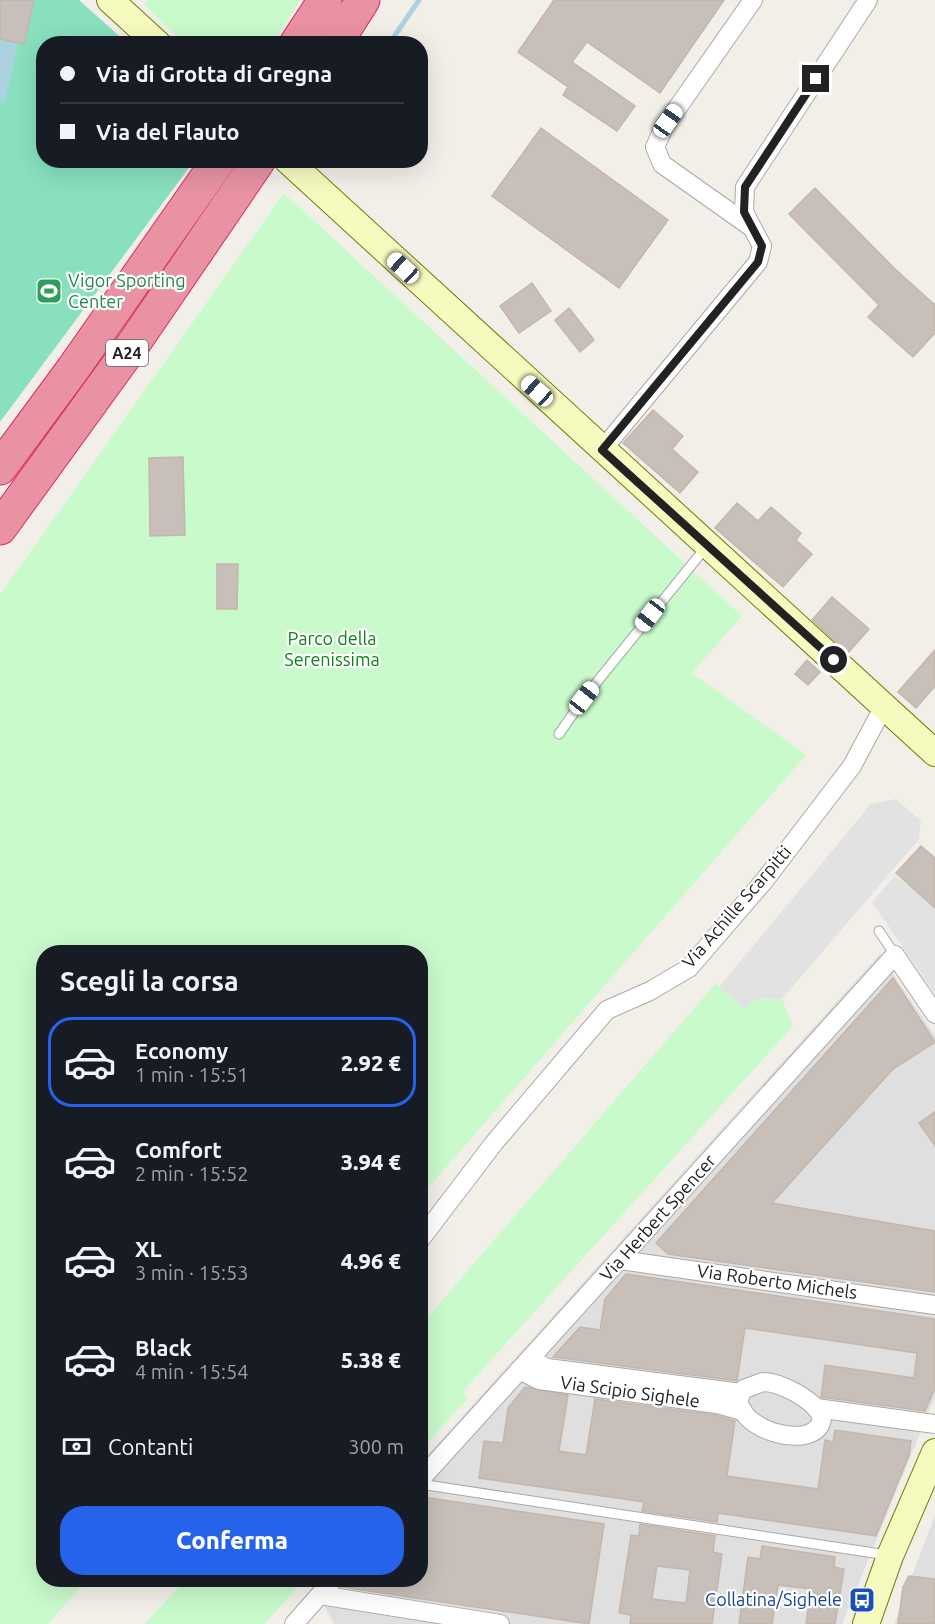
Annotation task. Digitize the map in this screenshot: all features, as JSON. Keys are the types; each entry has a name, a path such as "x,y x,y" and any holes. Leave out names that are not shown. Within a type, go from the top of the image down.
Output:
{"highway":[{"path":"301,36 325,0"},
{"path":"341,36 363,0"},
{"name":"A24","path":"0,468 73,369 213,168"},
{"name":"A24","path":"0,528 132,346 254,168"}],"street":[{"path":"110,0 149,36"},
{"path":"752,228 662,164 655,147 664,127 753,0"},
{"path":"602,450 758,262 762,246 743,208 743,197 748,181 868,0"},
{"path":"295,168 935,753"},
{"name":"Via Achille Scarpitti","path":"428,1230 494,1143 607,1010 650,991 688,968 764,881 852,766 884,705"},
{"path":"895,955 935,1014"},
{"name":"Via Herbert Spencer","path":"428,1473 895,955"},
{"name":"Via Roberto Michels","path":"620,1260 935,1305"},
{"name":"Via Scipio Sighele","path":"525,1364 539,1380 717,1404 742,1402"},
{"name":"Via Scipio Sighele","path":"742,1402 749,1386 771,1382 819,1415 841,1421 935,1436"},
{"name":"Via Scipio Sighele","path":"742,1402 755,1424 784,1435 808,1434 819,1415"},
{"name":"Via Scipio Sighele","path":"819,1415 935,1424"},
{"path":"866,1624 890,1556 935,1452"},
{"path":"294,1624 327,1587"},
{"path":"320,1595 500,1624"}],"lane":[{"path":"559,734 584,698 708,545"},
{"path":"879,931 895,955"},
{"path":"428,1483 890,1556"}],"shaded area":[{"path":"896,799 921,821 919,839 782,999 758,998 745,1009 719,987 871,804"},
{"path":"895,876 935,905 935,994 872,902"},
{"path":"880,954 935,1036 935,1397 842,1624 334,1624 315,1587 428,1587 428,1454"},
{"path":"935,1515 935,1624 894,1624"}],"green space":[{"name":"Vigor Sporting Center","path":"0,0 79,0 119,36 36,36 36,168 189,168 0,422"},
{"path":"148,0 300,0 279,36 177,36 144,5"},
{"name":"Parco della Serenissima","path":"284,193 742,616 692,673 806,755 428,1188 428,945 36,945 36,1587 81,1587 48,1624 0,1624 0,595"},
{"path":"716,983 745,1008 758,998 782,999 793,1026 462,1392 468,1398 428,1442 428,1317"},
{"path":"179,1587 298,1587 264,1624 144,1624"}],"water":[{"path":"0,39 18,43 5,103 0,102"}],"building":[{"path":"0,0 34,0 24,44 0,39"},
{"path":"554,0 724,0 660,93 587,42 572,62 635,106 617,131 563,95 568,87 518,52"},
{"path":"541,128 668,220 619,288 492,196"},
{"path":"815,188 895,269 935,305 935,333 913,357 868,317 879,305 789,214"},
{"path":"532,283 551,311 519,333 500,306"},
{"path":"569,308 594,340 580,352 555,320"},
{"path":"653,410 683,436 672,449 698,472 680,493 623,443"},
{"path":"183,457 185,535 150,536 149,458"},
{"path":"737,503 758,521 771,507 801,533 796,540 812,554 783,587 715,528"},
{"path":"217,564 238,564 237,609 217,609"},
{"path":"832,597 869,629 848,653 812,620"},
{"path":"935,650 935,686 916,708 898,692"},
{"path":"807,660 820,672 808,685 795,674"},
{"path":"921,846 935,858 935,908 896,873"},
{"path":"893,978 935,1042 893,1069 772,1203 935,1231 935,1292 668,1254 656,1243"},
{"path":"935,1112 935,1146 919,1123"},
{"path":"626,1274 935,1319 935,1389 925,1411 821,1397 825,1365 914,1378 917,1353 745,1328 737,1381 553,1357 580,1327 600,1330 605,1299"},
{"path":"525,1387 568,1395 559,1451 586,1455 595,1399 715,1415 735,1421 727,1476 818,1489 825,1440 833,1442 835,1430 911,1441 909,1455 876,1536 718,1513 717,1522 642,1511 644,1502 479,1478 484,1441 503,1443 508,1408"},
{"path":"428,1498 604,1524 589,1624 342,1587 428,1587"},
{"path":"640,1524 715,1536 713,1552 722,1554 712,1624 630,1624 631,1615 619,1613 631,1535 639,1536","holes":["657,1566 690,1570 686,1603 652,1599"]},
{"path":"762,1546 835,1557 834,1567 844,1569 835,1624 806,1624 811,1589 778,1585 772,1624 739,1624 748,1557 760,1559"},
{"path":"909,1576 935,1579 935,1624 898,1624 903,1587"}],"waterway":[{"path":"394,36 419,0"},
{"path":"312,173 314,168"}],"place":[{"name":"Vigor Sporting Center","path":"49,291"},
{"name":"Collatina/Sighele","path":"862,1600"}],"route":[{"path":"816,79 745,187 742,204 744,212 762,246 762,254 758,262 602,450 834,660"}]}
